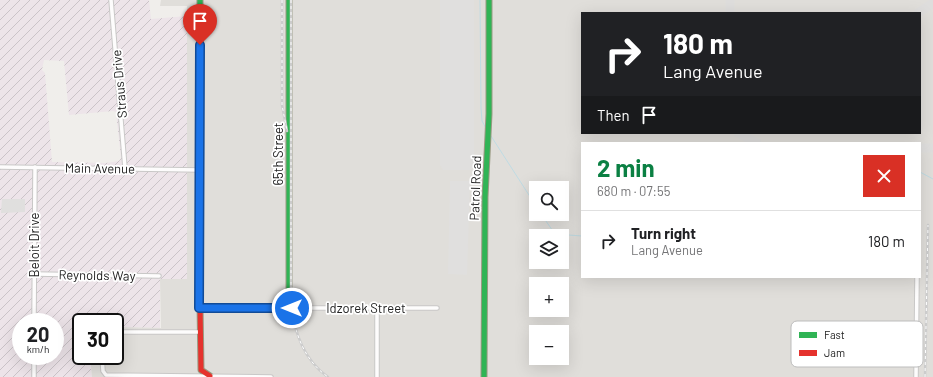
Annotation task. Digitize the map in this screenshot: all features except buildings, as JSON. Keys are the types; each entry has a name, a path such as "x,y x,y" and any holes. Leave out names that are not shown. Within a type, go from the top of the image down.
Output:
{"street":[{"name":"Straus Drive","path":"111,0 125,168"},
{"path":"200,0 199,332 200,367 204,373 210,376"},
{"name":"65th Street","path":"289,0 289,308"},
{"name":"Patrol Road","path":"484,377 485,197 489,114 489,0"},
{"name":"Main Avenue","path":"0,167 200,170"},
{"name":"Beloit Drive","path":"34,313 35,167"},
{"name":"Reynolds Way","path":"34,274 159,276"},
{"path":"917,278 917,321"},
{"name":"Idzorek Street","path":"199,308 437,308"},
{"path":"377,308 377,377"},
{"path":"124,332 199,332"},
{"path":"34,365 34,377"},
{"path":"103,365 103,371 106,375 271,377"},
{"path":"916,367 916,377"}],"shaded area":[{"path":"0,0 149,0 151,19 187,16 187,279 160,279 160,328 124,327 124,313 72,313 72,365 91,365 92,377 0,377","holes":["44,60 64,61 69,115 116,112 121,158 119,161 106,163 52,162 45,73 42,70"]},
{"path":"161,0 933,0 933,377 92,377 91,365 124,365 124,327 161,328 160,279 187,279 187,6 160,6"},
{"path":"440,0 474,0 474,165 471,170 443,170 440,165"},
{"path":"450,181 470,181 467,275 448,274"},
{"path":"2,199 25,199 25,212 1,213"}],"waterway":[{"path":"480,0 481,108 482,121 486,128"},
{"path":"491,136 529,195"},
{"path":"921,173 933,179"},
{"path":"546,221 555,234 581,236"}],"taxiway":[{"path":"730,0 730,12"},
{"path":"920,12 933,3"},
{"path":"740,134 755,142"},
{"path":"921,148 933,148"}],"railway":[{"path":"282,0 282,105 287,131"},
{"path":"291,0 291,305 295,326 302,346 313,363 328,377"},
{"path":"925,377 928,225"}],"traffic: fast":[{"path":"200,0 200,304"},
{"path":"289,0 289,308"},
{"path":"484,377 485,197 489,114 489,0"}],"traffic: jam":[{"path":"200,304 201,370 210,376"}],"route":[{"path":"200,45 199,308 292,308"}]}
